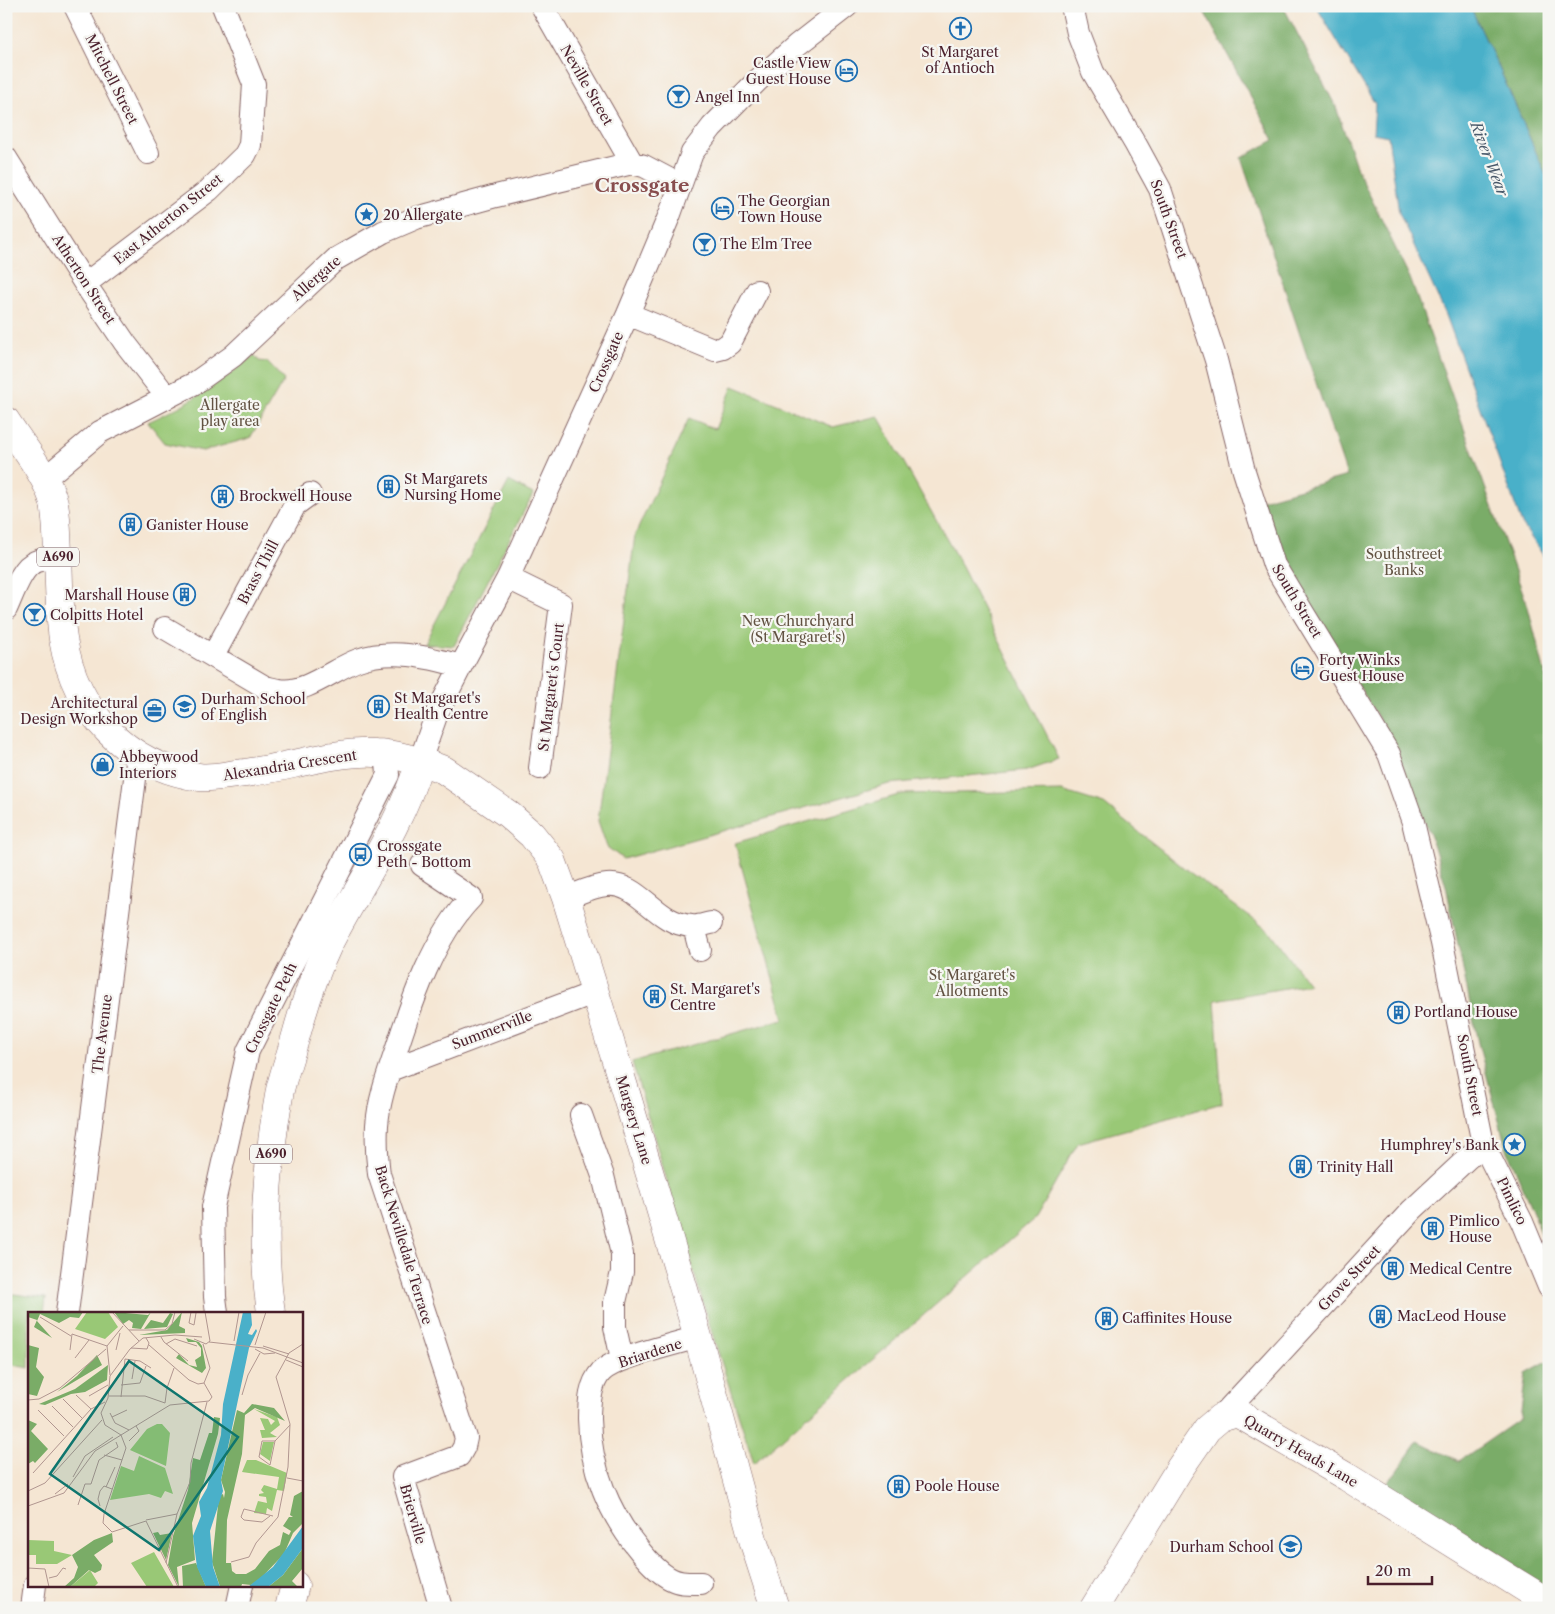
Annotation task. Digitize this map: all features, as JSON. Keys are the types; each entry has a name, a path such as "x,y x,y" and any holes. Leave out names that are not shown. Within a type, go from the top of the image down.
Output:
{"main road":[{"name":"A690","path":"6,421 44,479"},
{"name":"Alexandria Crescent","path":"44,479 53,502 57,523 63,638 70,669 79,691 111,736 138,756 168,770 201,777 267,770 354,754 382,753 420,760"},
{"name":"A690","path":"271,1312 265,1245 269,1172 281,1089 306,998 325,953 395,822 413,784 420,760"},
{"name":"Margery Lane","path":"420,760 444,770 508,814 532,835 552,860 596,992 698,1337 754,1543 775,1608"},
{"name":"Quarry Heads Lane","path":"1220,1418 1237,1413 1347,1477 1549,1603"},
{"path":"1094,1608 1180,1468 1207,1429 1220,1418"},
{"path":"290,1608 295,1586"}],"street":[{"name":"Mitchell Street","path":"76,6 148,153"},
{"name":"East Atherton Street","path":"85,284 209,190 245,155 250,145 254,84 223,6"},
{"name":"Neville Street","path":"542,6 632,163"},
{"name":"Crossgate","path":"420,760 437,713 508,578 628,314 664,229 692,153 712,127 763,74 847,6"},
{"name":"South Street","path":"1072,6 1078,33 1093,72 1136,144 1160,190 1216,360 1244,471 1274,565 1389,754 1413,822 1431,896 1484,1144"},
{"name":"Atherton Street","path":"6,158 85,284 125,343 167,397"},
{"path":"632,163 644,166 680,186"},
{"name":"Allergate","path":"44,479 100,432 195,382 233,356 336,259 383,232 416,218 496,196 632,163"},
{"path":"628,314 715,350 730,344 757,291"},
{"name":"Brass Thill","path":"213,656 295,505 310,494"},
{"path":"6,610 22,573 29,565 58,556"},
{"name":"St Margaret's Court","path":"508,578 562,604 540,768"},
{"path":"164,628 265,686 282,691 304,687 359,660 382,655 422,656 461,666"},
{"name":"Crossgate Peth","path":"217,1312 213,1207 248,1051 388,775 387,762 382,753"},
{"name":"The Avenue","path":"67,1312 138,756"},
{"name":"Back Nevilledale Terrace","path":"422,866 472,898 451,923 410,1008 382,1096 377,1124 376,1154 378,1174 466,1438 459,1456"},
{"path":"566,898 596,886 620,886 634,892 660,914 676,923 702,925 700,950"},
{"name":"Summerville","path":"390,1070 596,992"},
{"path":"581,1116 603,1176 622,1254 622,1272 615,1302 615,1327 622,1360"},
{"name":"Pimlico","path":"1484,1144 1522,1222 1549,1287"},
{"name":"Grove Street","path":"1220,1418 1412,1210 1484,1144"},
{"name":"Briardene","path":"698,1337 622,1360 602,1371 592,1387 589,1408 590,1440 596,1469 611,1510 628,1537 657,1570 672,1580 686,1583 701,1583"},
{"name":"Brierville","path":"441,1608 402,1477 459,1456"},
{"path":"32,1608 35,1586"},
{"path":"237,1608 242,1586"}],"green space":[{"name":"Southstreet Banks","path":"1201,6 1283,6 1336,107 1357,169 1410,278 1528,607 1549,689 1549,1258 1536,1219 1506,1147 1478,1043 1446,886 1431,837 1391,740 1284,559 1261,500 1347,476 1241,158 1274,140"},
{"path":"1470,6 1549,6 1549,182 1500,70"},
{"name":"Allergate play area","path":"254,355 259,361 267,362 284,380 250,438 203,451 165,443 148,422 204,392"},
{"name":"New Churchyard (St Margaret's)","path":"733,386 833,427 878,416 961,565 1059,759 1027,770 889,784 623,859 607,847 598,821 635,535 689,418 715,429"},
{"path":"509,481 533,494 454,646 424,644"},
{"name":"St Margaret's Allotments","path":"1062,791 1104,804 1184,868 1269,931 1309,984 1215,1000 1222,1103 1078,1143 1035,1218 754,1463 712,1333 632,1062 784,1019 735,843 902,794"},
{"path":"6,1293 46,1298 44,1312 28,1312 28,1368 6,1364"},
{"path":"1549,1360 1549,1591 1386,1486 1418,1441 1459,1461 1520,1419 1526,1373"}],"water":[{"name":"River Wear","path":"1316,6 1470,6 1549,182 1549,566 1522,524 1446,315 1399,213 1388,136 1373,133 1375,104"}],"place":[{"name":"St Margaret of Antioch","path":"960,29"},
{"name":"Castle View Guest House","path":"847,71"},
{"name":"Angel Inn","path":"679,97"},
{"name":"The Georgian Town House","path":"722,209"},
{"name":"20 Allergate","path":"367,215"},
{"name":"The Elm Tree","path":"704,244"},
{"name":"St Margarets Nursing Home","path":"388,487"},
{"name":"Brockwell House","path":"223,496"},
{"name":"Ganister House","path":"130,525"},
{"name":"Marshall House","path":"185,595"},
{"name":"Colpitts Hotel","path":"34,615"},
{"name":"Forty Winks Guest House","path":"1303,668"},
{"name":"St Margaret's Health Centre","path":"378,706"},
{"name":"Durham School of English","path":"185,707"},
{"name":"Architectural Design Workshop","path":"154,711"},
{"name":"Abbeywood Interiors","path":"103,765"},
{"name":"Crossgate Peth - Bottom","path":"361,854"},
{"name":"St. Margaret's Centre","path":"654,997"},
{"name":"Portland House","path":"1398,1012"},
{"name":"Humphrey's Bank","path":"1515,1145"},
{"name":"Trinity Hall","path":"1301,1167"},
{"name":"Pimlico House","path":"1433,1229"},
{"name":"Medical Centre","path":"1393,1269"},
{"name":"MacLeod House","path":"1381,1316"},
{"name":"Caffinites House","path":"1106,1318"},
{"name":"Poole House","path":"899,1486"},
{"name":"Durham School","path":"1290,1547"}],"district":[{"name":"Crossgate","path":"642,185"}]}
